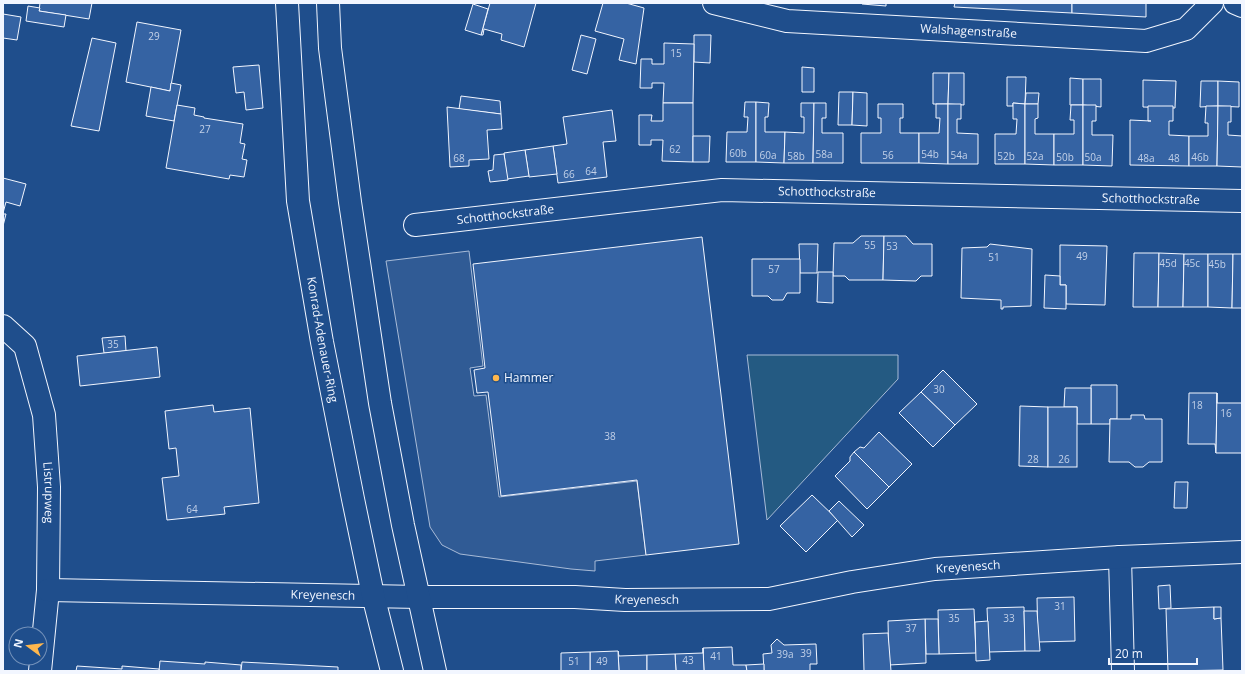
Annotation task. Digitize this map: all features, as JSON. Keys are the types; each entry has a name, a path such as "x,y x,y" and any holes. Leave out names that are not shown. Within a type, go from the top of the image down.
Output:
{"street":[{"name":"Konrad-Adenauer-Ring","path":"287,3 298,201 322,342 373,595 392,671"},
{"path":"328,3 330,48 350,202 379,395 403,525 435,671"},
{"name":"Walshagenstraße","path":"714,3 787,21 1146,41 1186,30 1212,3"},
{"path":"1235,3 1242,6"},
{"name":"Schotthockstraße","path":"415,225 722,190 1242,201"},
{"name":"Listrupweg","path":"3,326 25,346 44,415 49,487 48,590 40,671"},
{"name":"Kreyenesch","path":"48,590 420,597 575,597 625,600 768,599 852,582 935,569 1120,557 1242,552"},
{"path":"1120,557 1123,671"}],"shaded area":[{"path":"469,251 483,366 470,368 474,396 486,395 499,497 637,481 646,555 595,561 595,571 571,569 460,554 442,545 430,527 386,261"},
{"path":"747,355 898,355 898,379 767,520"}],"building":[{"path":"40,3 92,3 89,19 39,11"},
{"path":"490,3 536,3 524,47 501,40 502,34 484,29 483,35 481,35"},
{"path":"603,3 626,3 644,8 636,64 619,60 624,39 595,31"},
{"path":"886,3 886,6 862,4"},
{"path":"955,3 1072,3 1072,13 954,7"},
{"path":"1072,3 1146,3 1146,17 1072,13"},
{"path":"473,4 488,9 481,35 465,30"},
{"path":"28,6 40,8 39,11 66,15 64,27 26,21"},
{"path":"3,14 21,17 17,40 3,38"},
{"path":"137,22 181,30 170,91 126,82"},
{"path":"581,35 596,39 587,74 572,70"},
{"path":"694,35 711,35 710,63 694,62"},
{"path":"92,38 116,43 99,131 71,126"},
{"path":"664,43 694,44 693,103 663,103 664,83 652,83 652,88 640,88 641,59 652,59 652,64 664,64"},
{"path":"259,65 263,108 246,110 244,92 236,93 233,67"},
{"path":"802,67 814,68 814,92 802,92"},
{"path":"933,73 949,73 948,104 933,104"},
{"path":"949,73 964,73 964,105 948,104"},
{"path":"1007,77 1026,77 1025,104 1013,103 1013,106 1007,106"},
{"path":"1070,78 1083,79 1083,105 1070,105"},
{"path":"1083,79 1101,79 1101,107 1083,105"},
{"path":"1143,80 1176,81 1175,108 1143,107"},
{"path":"1201,81 1218,81 1218,106 1200,107"},
{"path":"1218,81 1239,82 1239,107 1218,106"},
{"path":"171,83 181,85 174,121 146,116 151,87 170,91"},
{"path":"839,92 853,92 852,125 838,125"},
{"path":"853,92 867,93 867,126 852,125"},
{"path":"1026,93 1039,93 1038,104 1025,104"},
{"path":"461,96 500,101 501,114 459,109"},
{"path":"745,102 756,102 756,162 726,162 727,132 747,132 748,117 744,117"},
{"path":"756,102 769,103 768,117 765,117 765,132 785,132 784,163 756,162"},
{"path":"663,103 693,103 693,162 662,161 663,140 651,140 651,145 639,145 639,115 652,115 651,121 663,121"},
{"path":"801,103 814,103 813,163 784,163 785,132 804,133 804,117 801,117"},
{"path":"814,103 826,103 826,118 822,118 822,133 843,133 843,163 813,163"},
{"path":"1013,103 1025,104 1025,164 995,164 995,134 1016,134 1017,119 1013,119"},
{"path":"878,104 903,104 903,118 900,118 900,133 919,133 919,163 861,163 861,133 881,133 881,118 878,118"},
{"path":"936,104 948,104 948,164 919,163 919,133 939,133 940,118 936,118"},
{"path":"948,104 961,104 961,119 957,119 957,133 978,134 978,164 948,164"},
{"path":"1025,104 1038,104 1038,118 1035,119 1035,134 1054,134 1054,165 1025,164"},
{"path":"177,105 195,108 194,115 204,118 243,124 240,143 245,144 242,159 247,160 244,177 230,175 229,179 166,168"},
{"path":"1071,105 1083,105 1083,165 1054,165 1054,134 1074,134 1074,120 1070,120"},
{"path":"1083,105 1096,105 1096,121 1092,121 1092,135 1113,135 1112,166 1083,165"},
{"path":"1148,106 1173,106 1173,121 1169,121 1169,135 1189,136 1189,166 1130,165 1130,120 1148,121"},
{"path":"1206,106 1218,106 1217,166 1189,166 1189,136 1208,136 1208,123 1205,123"},
{"path":"1218,106 1231,106 1231,122 1228,122 1228,135 1242,136 1242,167 1217,166"},
{"path":"447,107 501,114 502,129 487,130 489,159 469,160 469,166 450,167"},
{"path":"612,110 616,141 603,142 607,177 558,183 553,146 567,144 563,117"},
{"path":"693,136 710,136 709,162 693,162"},
{"path":"553,146 557,174 529,177 525,150"},
{"path":"525,150 529,176 507,179 504,153"},
{"path":"504,154 508,180 490,182 488,171 493,170 494,155"},
{"path":"3,178 26,184 20,206 6,202 3,213"},
{"path":"3,214 6,214 3,226"},
{"path":"861,236 884,236 883,280 849,280 845,276 833,276 834,243 853,243"},
{"path":"884,236 906,236 913,244 932,244 932,276 921,276 916,281 883,280"},
{"path":"702,237 739,544 646,555 637,480 501,496 488,392 477,393 474,370 485,368 473,264"},
{"path":"799,244 818,244 817,273 800,273"},
{"path":"990,244 1032,249 1031,306 1003,307 1003,309 1001,309 1001,300 961,298 962,248 987,247"},
{"path":"1060,245 1107,246 1105,305 1066,304 1066,285 1060,285"},
{"path":"1134,253 1159,253 1158,307 1133,307"},
{"path":"1159,253 1184,254 1183,307 1158,307"},
{"path":"1184,254 1208,254 1208,307 1183,307"},
{"path":"1208,254 1233,254 1232,308 1208,307"},
{"path":"1233,254 1242,254 1242,308 1232,308"},
{"path":"752,259 800,259 800,293 787,293 783,300 772,300 768,296 752,296"},
{"path":"818,272 833,272 833,303 817,302"},
{"path":"1045,275 1060,276 1060,285 1066,285 1066,309 1044,308"},
{"path":"125,336 126,351 104,353 102,338"},
{"path":"157,347 160,377 80,386 77,356"},
{"path":"943,370 977,404 955,425 921,392"},
{"path":"1091,385 1117,385 1117,419 1110,419 1110,424 1091,424"},
{"path":"1065,388 1091,388 1091,424 1077,424 1077,407 1064,407"},
{"path":"921,392 955,425 933,447 899,413"},
{"path":"1189,393 1217,393 1216,453 1215,444 1188,444"},
{"path":"1217,393 1217,403 1242,403 1242,453 1216,453"},
{"path":"213,405 214,412 250,408 259,503 224,507 225,514 167,520 162,478 179,476 176,448 169,449 165,411"},
{"path":"1020,406 1048,407 1048,467 1019,466"},
{"path":"1048,407 1077,407 1077,467 1048,467"},
{"path":"1131,415 1144,415 1145,419 1162,419 1162,462 1149,462 1143,467 1135,467 1129,462 1109,462 1110,419 1131,419"},
{"path":"879,432 912,464 889,487 854,452 860,447 864,448"},
{"path":"854,452 889,487 867,509 835,476 850,461 850,457"},
{"path":"1175,482 1188,482 1187,508 1174,508"},
{"path":"812,495 838,520 806,552 780,526"},
{"path":"839,501 864,525 852,537 829,511"},
{"path":"1170,585 1171,608 1159,609 1158,586"},
{"path":"1074,597 1075,641 1038,642 1037,598"},
{"path":"1024,607 1025,651 989,652 987,608"},
{"path":"1214,607 1214,619 1221,618 1223,670 1168,671 1166,609"},
{"path":"1214,607 1221,607 1221,618 1214,619"},
{"path":"974,609 976,653 939,654 938,610"},
{"path":"1024,611 1037,611 1040,651 1025,651"},
{"path":"925,619 938,619 939,654 926,654"},
{"path":"925,619 926,663 889,665 888,621"},
{"path":"988,621 990,660 976,661 975,622"},
{"path":"888,633 891,671 864,671 863,634"},
{"path":"777,639 784,645 816,644 817,664 810,664 810,671 764,671 763,654 772,653 771,645"},
{"path":"732,647 733,665 746,665 747,671 704,671 703,648"},
{"path":"703,648 704,671 676,671 675,654 703,653"},
{"path":"618,651 619,656 647,655 647,671 619,671"},
{"path":"618,651 619,671 590,671 590,652"},
{"path":"590,652 590,671 561,671 561,653"},
{"path":"675,654 676,671 647,671 647,655"},
{"path":"160,661 205,664 205,662 241,665 241,671 159,671"},
{"path":"242,662 338,667 338,671 241,671"},
{"path":"764,664 764,671 747,671 746,665"},
{"path":"77,666 122,669 122,666 159,669 159,671 76,671"}],"place":[{"name":"Hammer","path":"496,378"}]}
